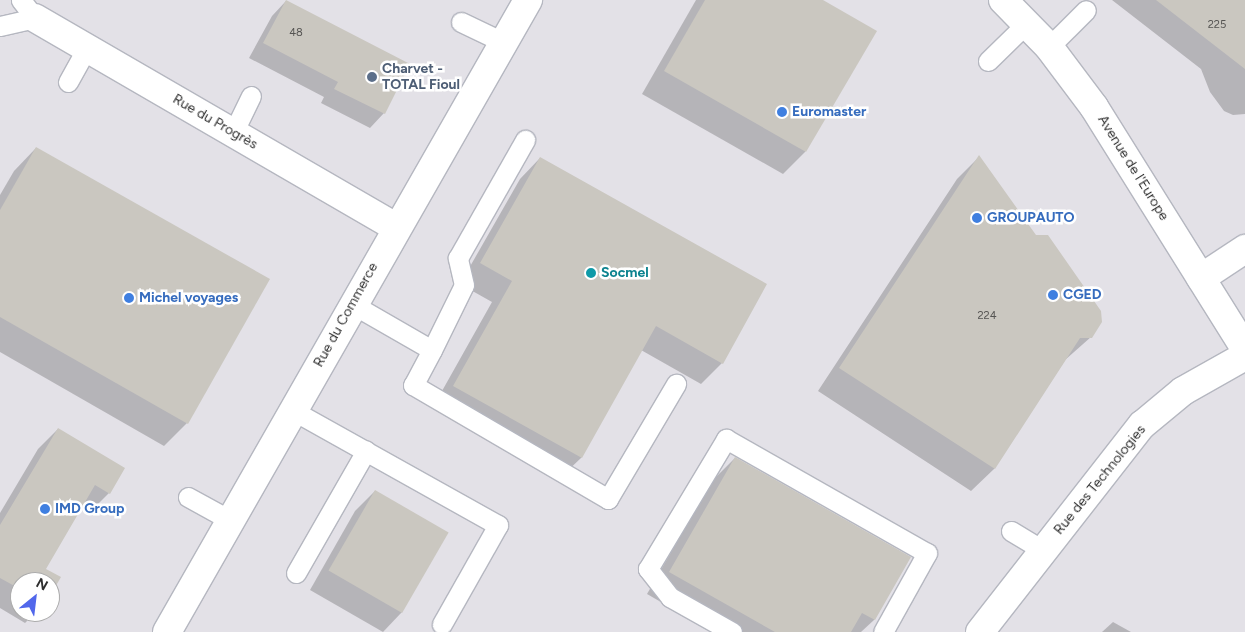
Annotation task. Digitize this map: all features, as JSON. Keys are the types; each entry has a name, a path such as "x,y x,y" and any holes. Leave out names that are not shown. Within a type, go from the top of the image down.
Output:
{"street":[{"name":"Rue du Commerce","path":"167,632 395,227 528,0"},
{"name":"Avenue de l'Europe","path":"1003,0 1049,47 1119,145 1245,349"},
{"name":"Rue du Progrès","path":"28,9 87,48 395,227"},
{"path":"1201,278 1245,249"},
{"name":"Rue des Technologies","path":"980,632 1142,425 1183,391 1245,356"}],"lane":[{"path":"0,26 28,9"},
{"path":"1049,47 1086,10"},
{"path":"461,22 503,42"},
{"path":"988,61 1027,23"},
{"path":"68,82 87,48"},
{"path":"233,133 252,96"},
{"path":"525,140 458,258 464,285 413,385 608,500 676,384"},
{"path":"352,304 432,350"},
{"path":"292,410 498,525 442,624"},
{"path":"732,632 670,597 648,569 726,439 927,553 883,632"},
{"path":"296,573 366,451"},
{"path":"188,497 230,520"},
{"path":"1011,531 1044,551"}],"shaded area":[{"path":"0,0 1245,0 1245,632 0,632"}],"building":[{"path":"286,0 410,64 385,114 334,89 338,82 263,43"},
{"name":"Euromaster","path":"705,0 823,0 877,31 806,152 664,71"},
{"path":"1156,0 1245,0 1245,69"},
{"name":"Michel voyages","path":"36,147 270,279 188,424 0,317 0,210"},
{"path":"979,155 1036,235 1048,235 1101,311 1102,322 1092,338 1080,338 995,469 839,368"},
{"name":"Socmel","path":"540,157 767,284 723,364 656,326 582,458 453,386 512,281 480,263"},
{"name":"IMD Group","path":"58,428 125,468 110,494 95,485 46,569 52,572 10,572 10,584 0,578 0,525"},
{"path":"735,457 911,557 875,620 862,613 851,632 775,632 669,572"},
{"path":"375,490 449,532 402,613 328,571"}],"place":[{"name":"Charvet - TOTAL Fioul","path":"372,77"},
{"name":"Euromaster","path":"782,112"},
{"name":"GROUPAUTO","path":"977,218"},
{"name":"Socmel","path":"591,273"},
{"name":"CGED","path":"1053,295"},
{"name":"Michel voyages","path":"129,298"},
{"name":"IMD Group","path":"45,509"}]}
